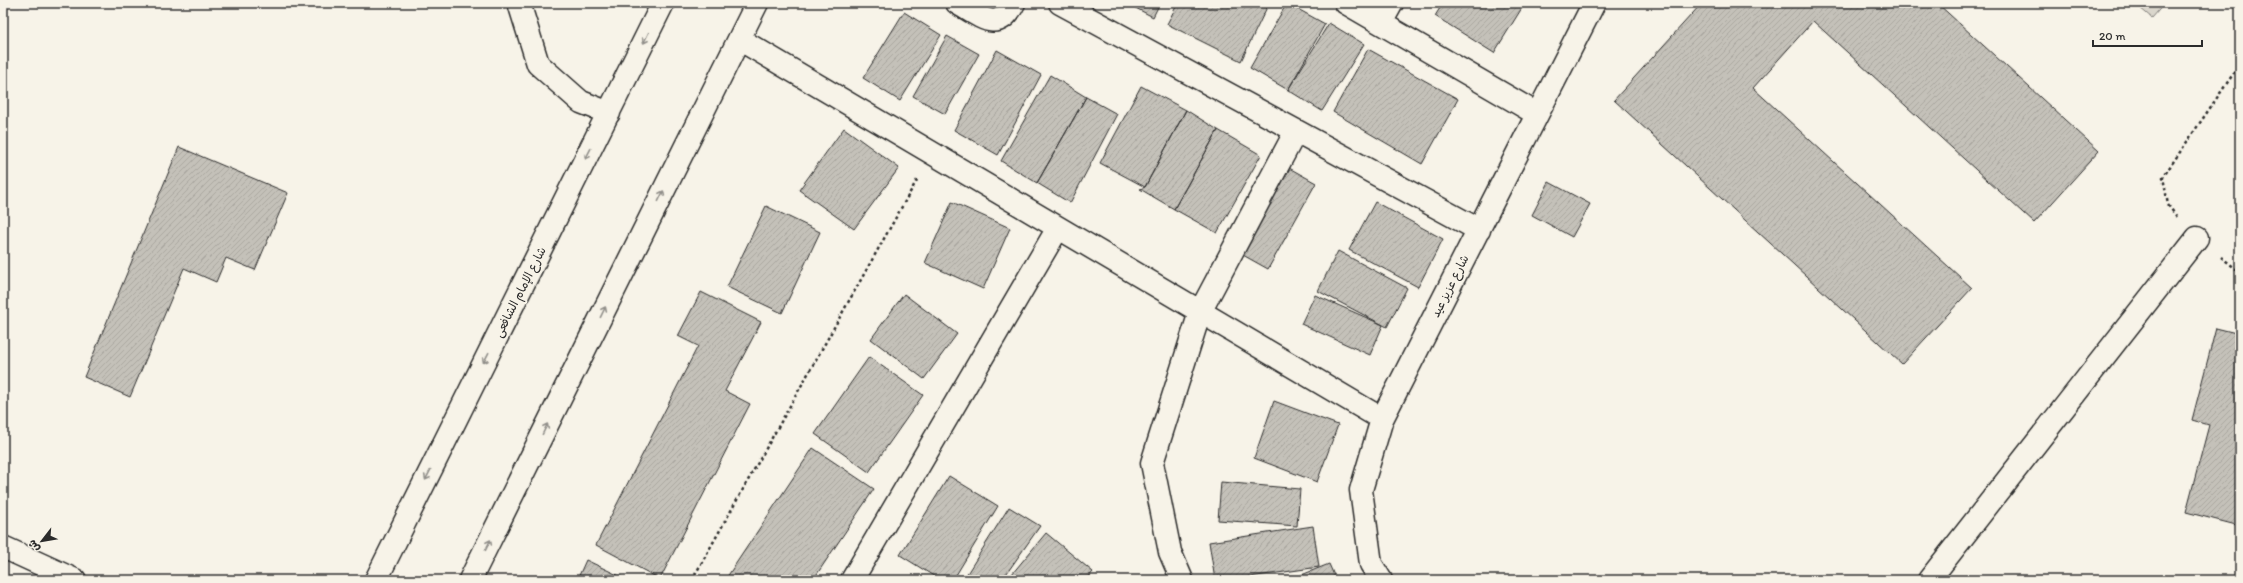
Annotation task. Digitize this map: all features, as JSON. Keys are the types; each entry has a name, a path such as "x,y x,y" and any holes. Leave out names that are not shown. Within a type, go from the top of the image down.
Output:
{"street":[{"path":"518,3 538,64 581,102 609,113"},
{"name":"شارع الإمام الشافعى","path":"376,580 663,3"},
{"path":"470,580 757,3"},
{"path":"957,3 987,20 997,21 1006,17 1014,3"},
{"path":"1060,3 1478,230"},
{"path":"1346,3 1538,114"},
{"path":"1381,23 1392,3"},
{"name":"شارع عزيز عيد","path":"1381,580 1371,564 1361,490 1382,420 1594,3"},
{"path":"739,39 1382,420"},
{"path":"1182,580 1170,552 1152,462 1200,312 1296,131"},
{"path":"852,580 1058,228"},
{"path":"1929,580 2197,238"},
{"path":"3,547 75,580"}],"path":[{"path":"2240,64 2163,176 2168,205 2185,230 2240,272"},
{"path":"692,580 932,153"}],"shaded area":[{"path":"2134,3 2165,3 2152,18"}],"building":[{"path":"1126,3 1160,3 1153,17"},
{"path":"1178,3 1269,3 1241,61 1167,24"},
{"path":"1287,3 1325,24 1288,90 1250,68"},
{"path":"1443,3 1525,3 1494,53 1435,16"},
{"path":"1702,3 1937,3 2099,151 2034,223 1813,21 1753,88 1972,288 1902,364 1614,100"},
{"path":"904,12 941,35 900,101 863,78"},
{"path":"1329,23 1364,44 1322,111 1288,90"},
{"path":"947,36 979,54 945,114 913,96"},
{"path":"1368,49 1458,99 1422,164 1333,112"},
{"path":"997,50 1041,75 998,155 954,130"},
{"path":"1050,75 1086,97 1037,183 1001,161"},
{"path":"1141,86 1186,110 1145,187 1100,163"},
{"path":"1086,97 1117,114 1070,203 1037,183"},
{"path":"1186,110 1218,130 1174,209 1140,189 1145,187"},
{"path":"844,128 899,168 854,229 799,190"},
{"path":"1218,130 1261,155 1217,233 1174,209"},
{"path":"179,147 288,193 255,270 226,258 216,282 184,268 130,397 84,377"},
{"path":"1273,159 1316,183 1268,269 1225,245"},
{"path":"1549,182 1590,204 1572,237 1532,215"},
{"path":"952,202 1010,228 983,289 925,263"},
{"path":"1375,202 1443,239 1418,287 1349,250"},
{"path":"766,206 820,232 782,313 727,287"},
{"path":"1338,251 1407,288 1387,327 1318,291"},
{"path":"701,292 761,322 725,391 750,404 660,579 596,545 698,346 678,336"},
{"path":"904,294 957,334 924,379 871,339"},
{"path":"1315,295 1383,325 1370,355 1301,324"},
{"path":"2216,328 2240,334 2240,526 2186,512 2209,425 2192,420"},
{"path":"869,357 923,395 869,472 815,434"},
{"path":"1274,401 1338,425 1317,482 1254,458"},
{"path":"813,448 874,489 813,580 725,580"},
{"path":"949,476 998,506 953,580 940,580 900,555"},
{"path":"1221,482 1300,489 1297,526 1218,520"},
{"path":"1009,507 1040,526 1002,580 963,580"},
{"path":"1313,526 1319,567 1229,580 1215,580 1209,542"},
{"path":"1046,533 1093,572 1086,580 1007,580"},
{"path":"586,560 628,580 577,580"},
{"path":"1329,564 1336,580 1289,580"}]}
